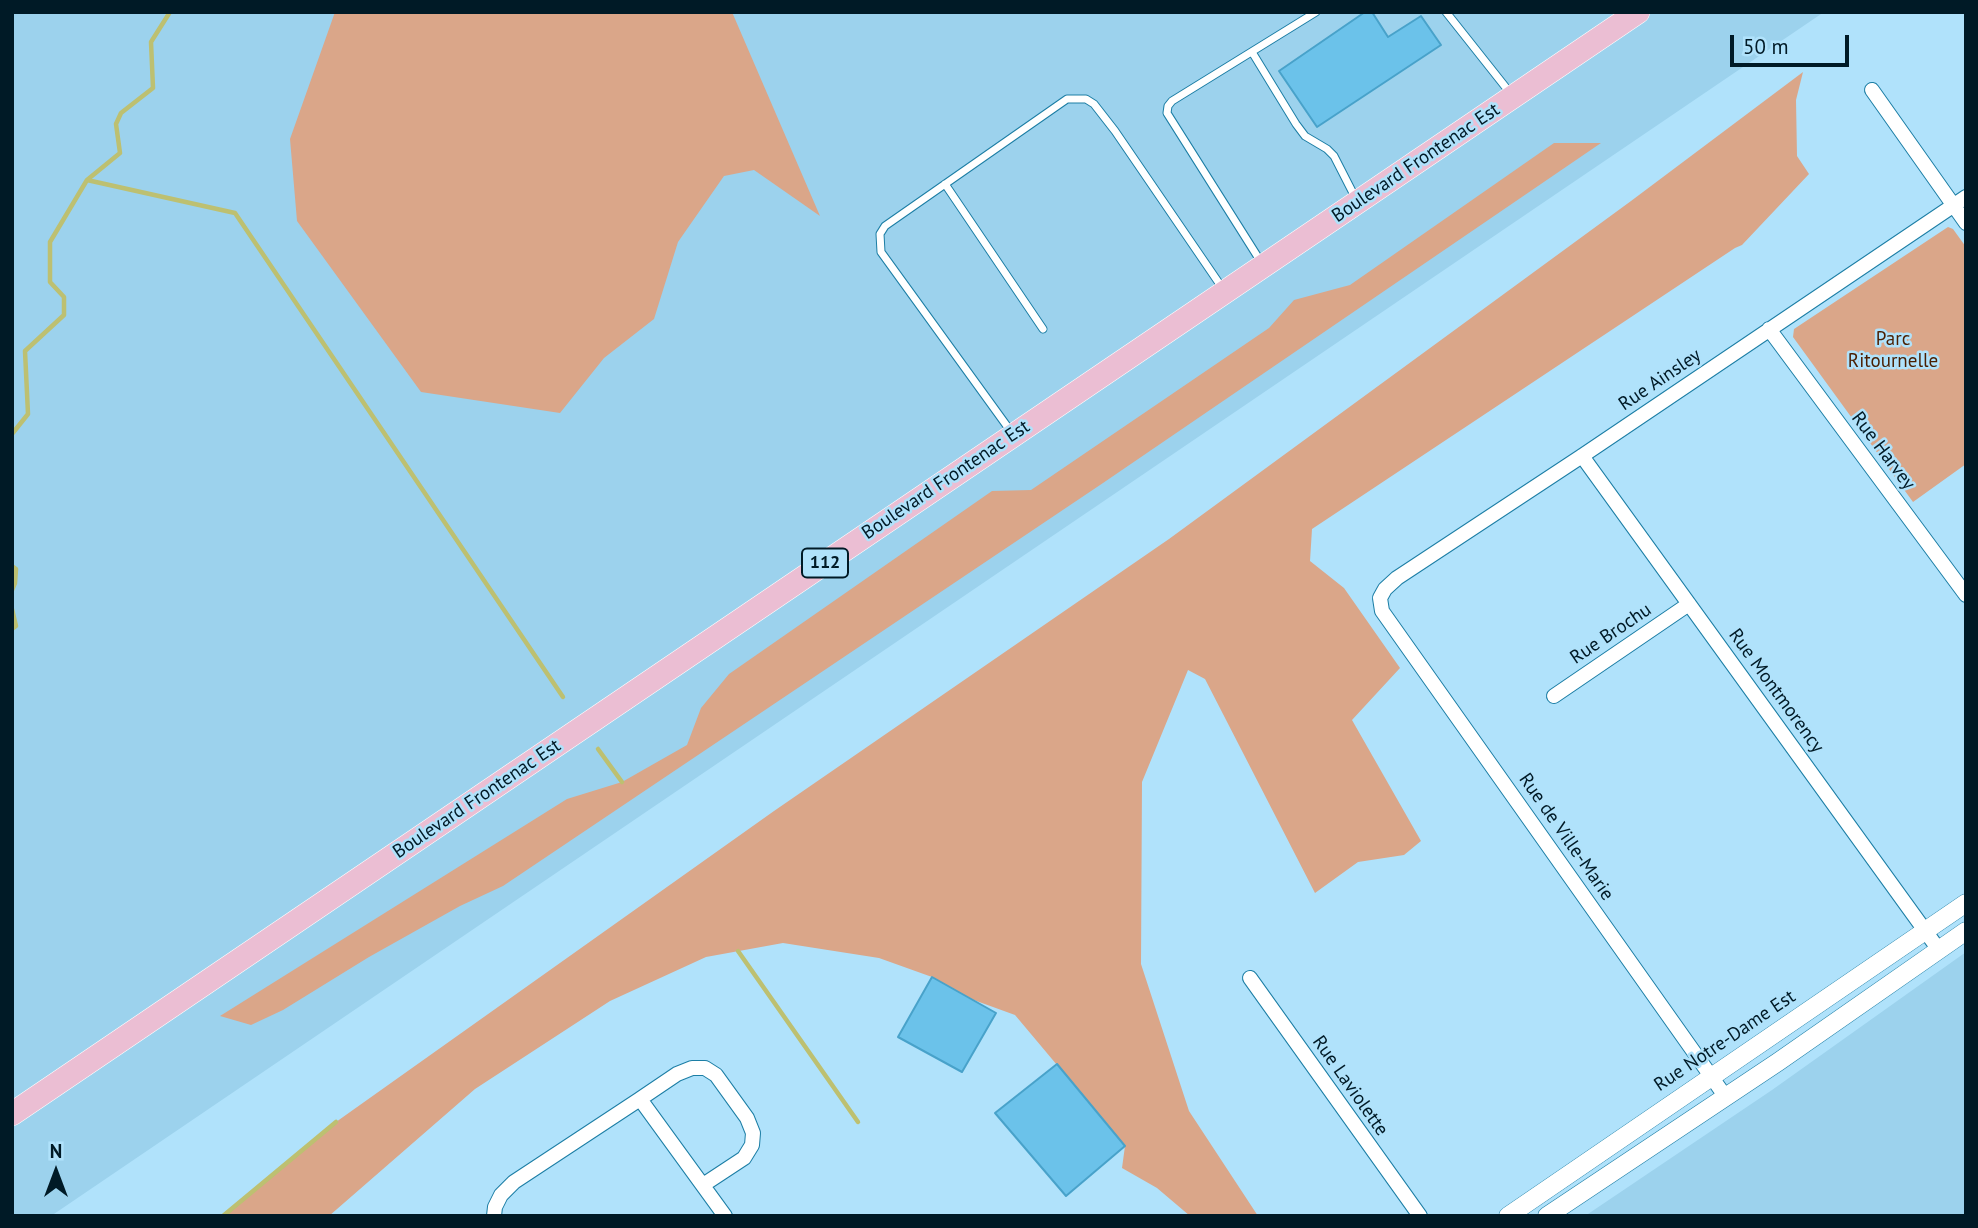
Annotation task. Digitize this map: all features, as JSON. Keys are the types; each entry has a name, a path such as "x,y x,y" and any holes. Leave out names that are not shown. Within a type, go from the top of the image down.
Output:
{"main road":[{"name":"Boulevard Frontenac Est","path":"12,1114 1638,12"}],"street":[{"path":"1872,90 1960,202 1966,223"},
{"name":"Rue Ainsley","path":"1380,598 1397,578 1960,202"},
{"name":"Rue Harvey","path":"1769,329 1966,596"},
{"name":"Rue Montmorency","path":"1582,456 1939,950"},
{"name":"Rue de Ville-Marie","path":"1380,598 1382,611 1725,1097"},
{"name":"Rue Brochu","path":"1554,696 1689,604"},
{"name":"Rue Notre-Dame Est","path":"1508,1216 1966,903"},
{"path":"1554,1211 1966,931"},
{"name":"Rue Laviolette","path":"1250,978 1420,1216"},
{"path":"494,1216 501,1195 514,1182 677,1074 692,1068 705,1068 716,1075 747,1118 753,1133 752,1145 744,1158 703,1185"},
{"path":"640,1099 725,1216"}],"lane":[{"path":"1264,266 1167,113 1168,106 1316,12"},
{"path":"1446,12 1513,97"},
{"path":"1252,52 1305,136 1334,156 1358,202"},
{"path":"1013,435 881,252 880,234 885,226 1067,99 1086,99 1094,104 1225,292"},
{"path":"945,184 1042,329"},
{"path":"1550,1187 1554,1211"}],"shaded area":[{"path":"12,12 1824,12 51,1216 12,1216"},
{"path":"1966,952 1966,1216 1585,1216 1772,1090"}],"green space":[{"path":"335,12 732,12 820,216 754,170 724,176 678,242 654,319 604,358 560,413 421,392 297,221 290,139"},
{"path":"1803,72 1796,100 1797,156 1809,174 1742,245 1312,529 1310,561 1344,588 1400,668 1352,720 1421,841 1404,855 1358,862 1315,893 1205,679 1188,670 1142,782 1141,964 1189,1111 1258,1216 1190,1216 1157,1188 1122,1168 1125,1146 1015,1015 971,999 932,977 879,958 783,943 706,957 610,1001 475,1089 329,1216 223,1216 336,1122 774,811 1169,539"},
{"path":"1554,143 1601,143 1103,483 503,886 460,906 369,957 283,1010 251,1025 220,1016 567,799 622,782 687,745 701,708 729,674 992,491 1031,490 1269,328 1294,300 1350,285"},
{"name":"Parc Ritournelle","path":"1948,227 1953,229 1966,247 1966,464 1913,502 1793,337 1794,329"}],"building":[{"path":"1365,12 1372,12 1388,37 1421,16 1441,45 1317,127 1279,71"},
{"path":"932,977 996,1013 962,1072 898,1037"},
{"path":"1057,1064 1125,1146 1066,1196 995,1113"}],"waterway":[{"path":"12,434 28,414 25,351 64,315 64,297 50,282 50,242 87,180 120,153 116,124 121,113 153,88 151,42 170,12"},
{"path":"87,180 235,213 563,697"},
{"path":"12,566 16,569 12,590"},
{"path":"12,609 16,626 12,629"},
{"path":"598,749 622,782"},
{"path":"738,951 858,1122"},
{"path":"223,1216 336,1122"}]}
